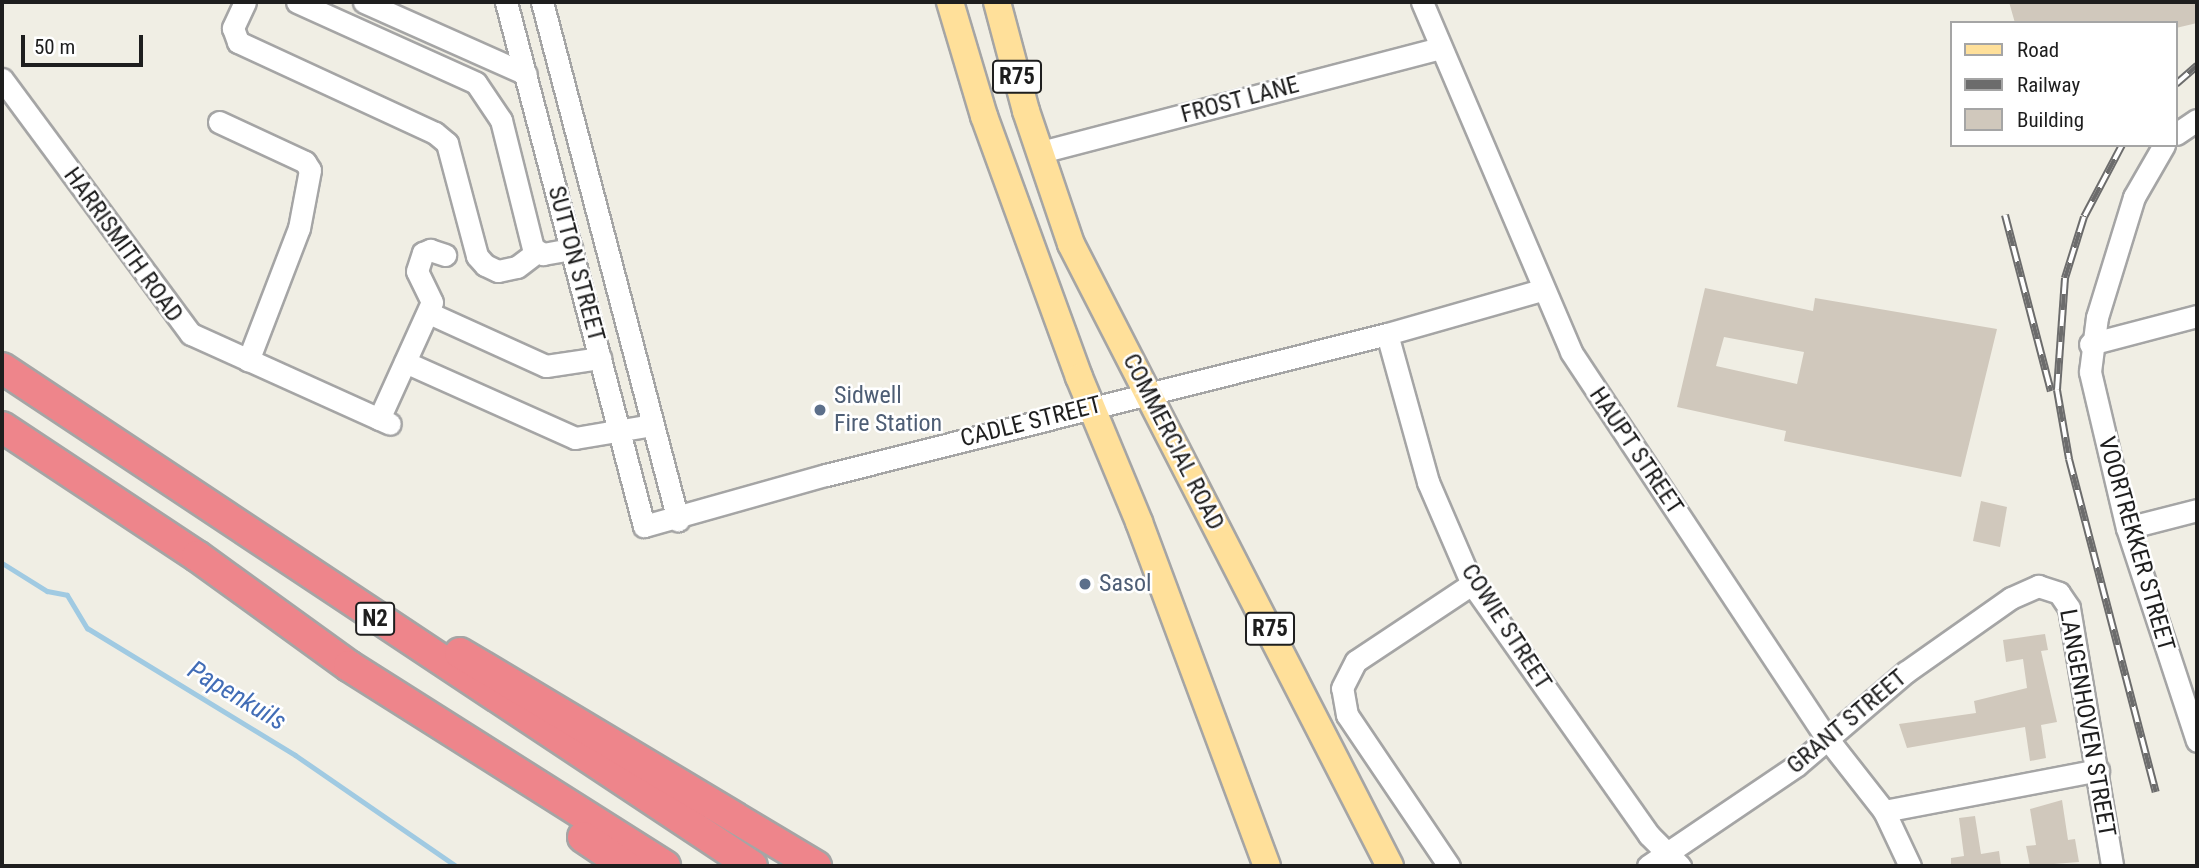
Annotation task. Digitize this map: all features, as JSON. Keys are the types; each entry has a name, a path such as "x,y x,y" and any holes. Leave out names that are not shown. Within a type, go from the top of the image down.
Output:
{"highway":[{"name":"N2","path":"2,368 751,866"},
{"name":"N2","path":"2,427 197,556 349,666 665,866"},
{"path":"233,521 816,866"},
{"path":"349,666 626,866"}],"main road":[{"name":"R75","path":"950,2 984,116 1090,407 1139,522 1267,866"},
{"name":"COMMERCIAL ROAD","path":"998,2 1041,152 1071,244 1390,866"}],"street":[{"path":"245,2 233,28 238,42 435,133 447,143 477,256 485,265 498,271 517,267 537,252 572,248"},
{"path":"297,2 472,80 482,89 501,120 524,221 537,252"},
{"path":"364,2 526,74"},
{"name":"SUTTON STREET","path":"506,2 645,526"},
{"name":"SUTTON STREET","path":"542,2 678,520"},
{"name":"HAUPT STREET","path":"1422,2 1541,290 1593,388 1826,737 1884,811 1910,866"},
{"name":"FROST LANE","path":"1041,152 1440,48"},
{"name":"HARRISMITH ROAD","path":"2,79 177,321 198,339 384,421 405,362"},
{"path":"2178,133 2197,120"},
{"path":"219,122 305,162 310,170 299,228 248,361"},
{"path":"542,136 575,128"},
{"path":"2090,344 2134,197 2163,147"},
{"path":"445,255 426,251 418,265 418,276 431,296 429,313 405,362 575,438 620,433 653,425"},
{"name":"CADLE STREET","path":"645,526 678,520 827,475 1387,334 1541,290"},
{"path":"429,313 546,366 600,358"},
{"path":"2090,344 2197,316"},
{"name":"COWIE STREET","path":"1387,334 1428,482 1472,584 1649,835 1674,859"},
{"name":"VOORTREKKER STREET","path":"2090,344 2094,393 2127,528 2197,741"},
{"path":"2127,528 2197,510"},
{"path":"1449,866 1347,715 1342,688 1356,661 1472,584"},
{"name":"GRANT STREET","path":"1648,866 1674,859 1797,765 1826,737 1896,680 2011,598 2027,588 2049,588"},
{"name":"LANGENHOVEN STREET","path":"2049,588 2059,593 2069,608 2112,866"},
{"path":"1884,811 2098,770"}],"building":[{"path":"2009,2 2197,2 2197,23 2178,28 2178,21 2014,21"},
{"path":"1705,288 1813,311 1815,298 1997,329 1961,477 1784,441 1786,431 1677,407","holes":["1724,337 1804,352 1797,384 1716,366"]},
{"path":"1981,501 2007,507 2000,547 1973,541"},
{"path":"2045,634 2048,650 2041,651 2057,722 2041,725 2046,758 2030,761 2025,727 1907,748 1899,724 1976,713 1974,701 2027,688 2023,659 2006,662 2003,640"},
{"path":"2062,800 2068,840 2075,839 2079,862 2030,866 2026,846 2036,845 2030,809"},
{"path":"1975,816 1981,854 1999,851 2001,866 1951,866 1951,858 1964,856 1959,818"}],"waterway":[{"name":"Papenkuils","path":"2,563 47,591 67,595 87,628 295,755 456,866"}],"railway":[{"path":"2178,82 2197,66"},
{"path":"2121,147 2084,217 2065,278 2057,390 2069,459 2156,792"},
{"path":"2005,215 2051,391"}],"place":[{"name":"Sidwell Fire Station","path":"820,410"},
{"name":"Sasol","path":"1085,584"}]}
